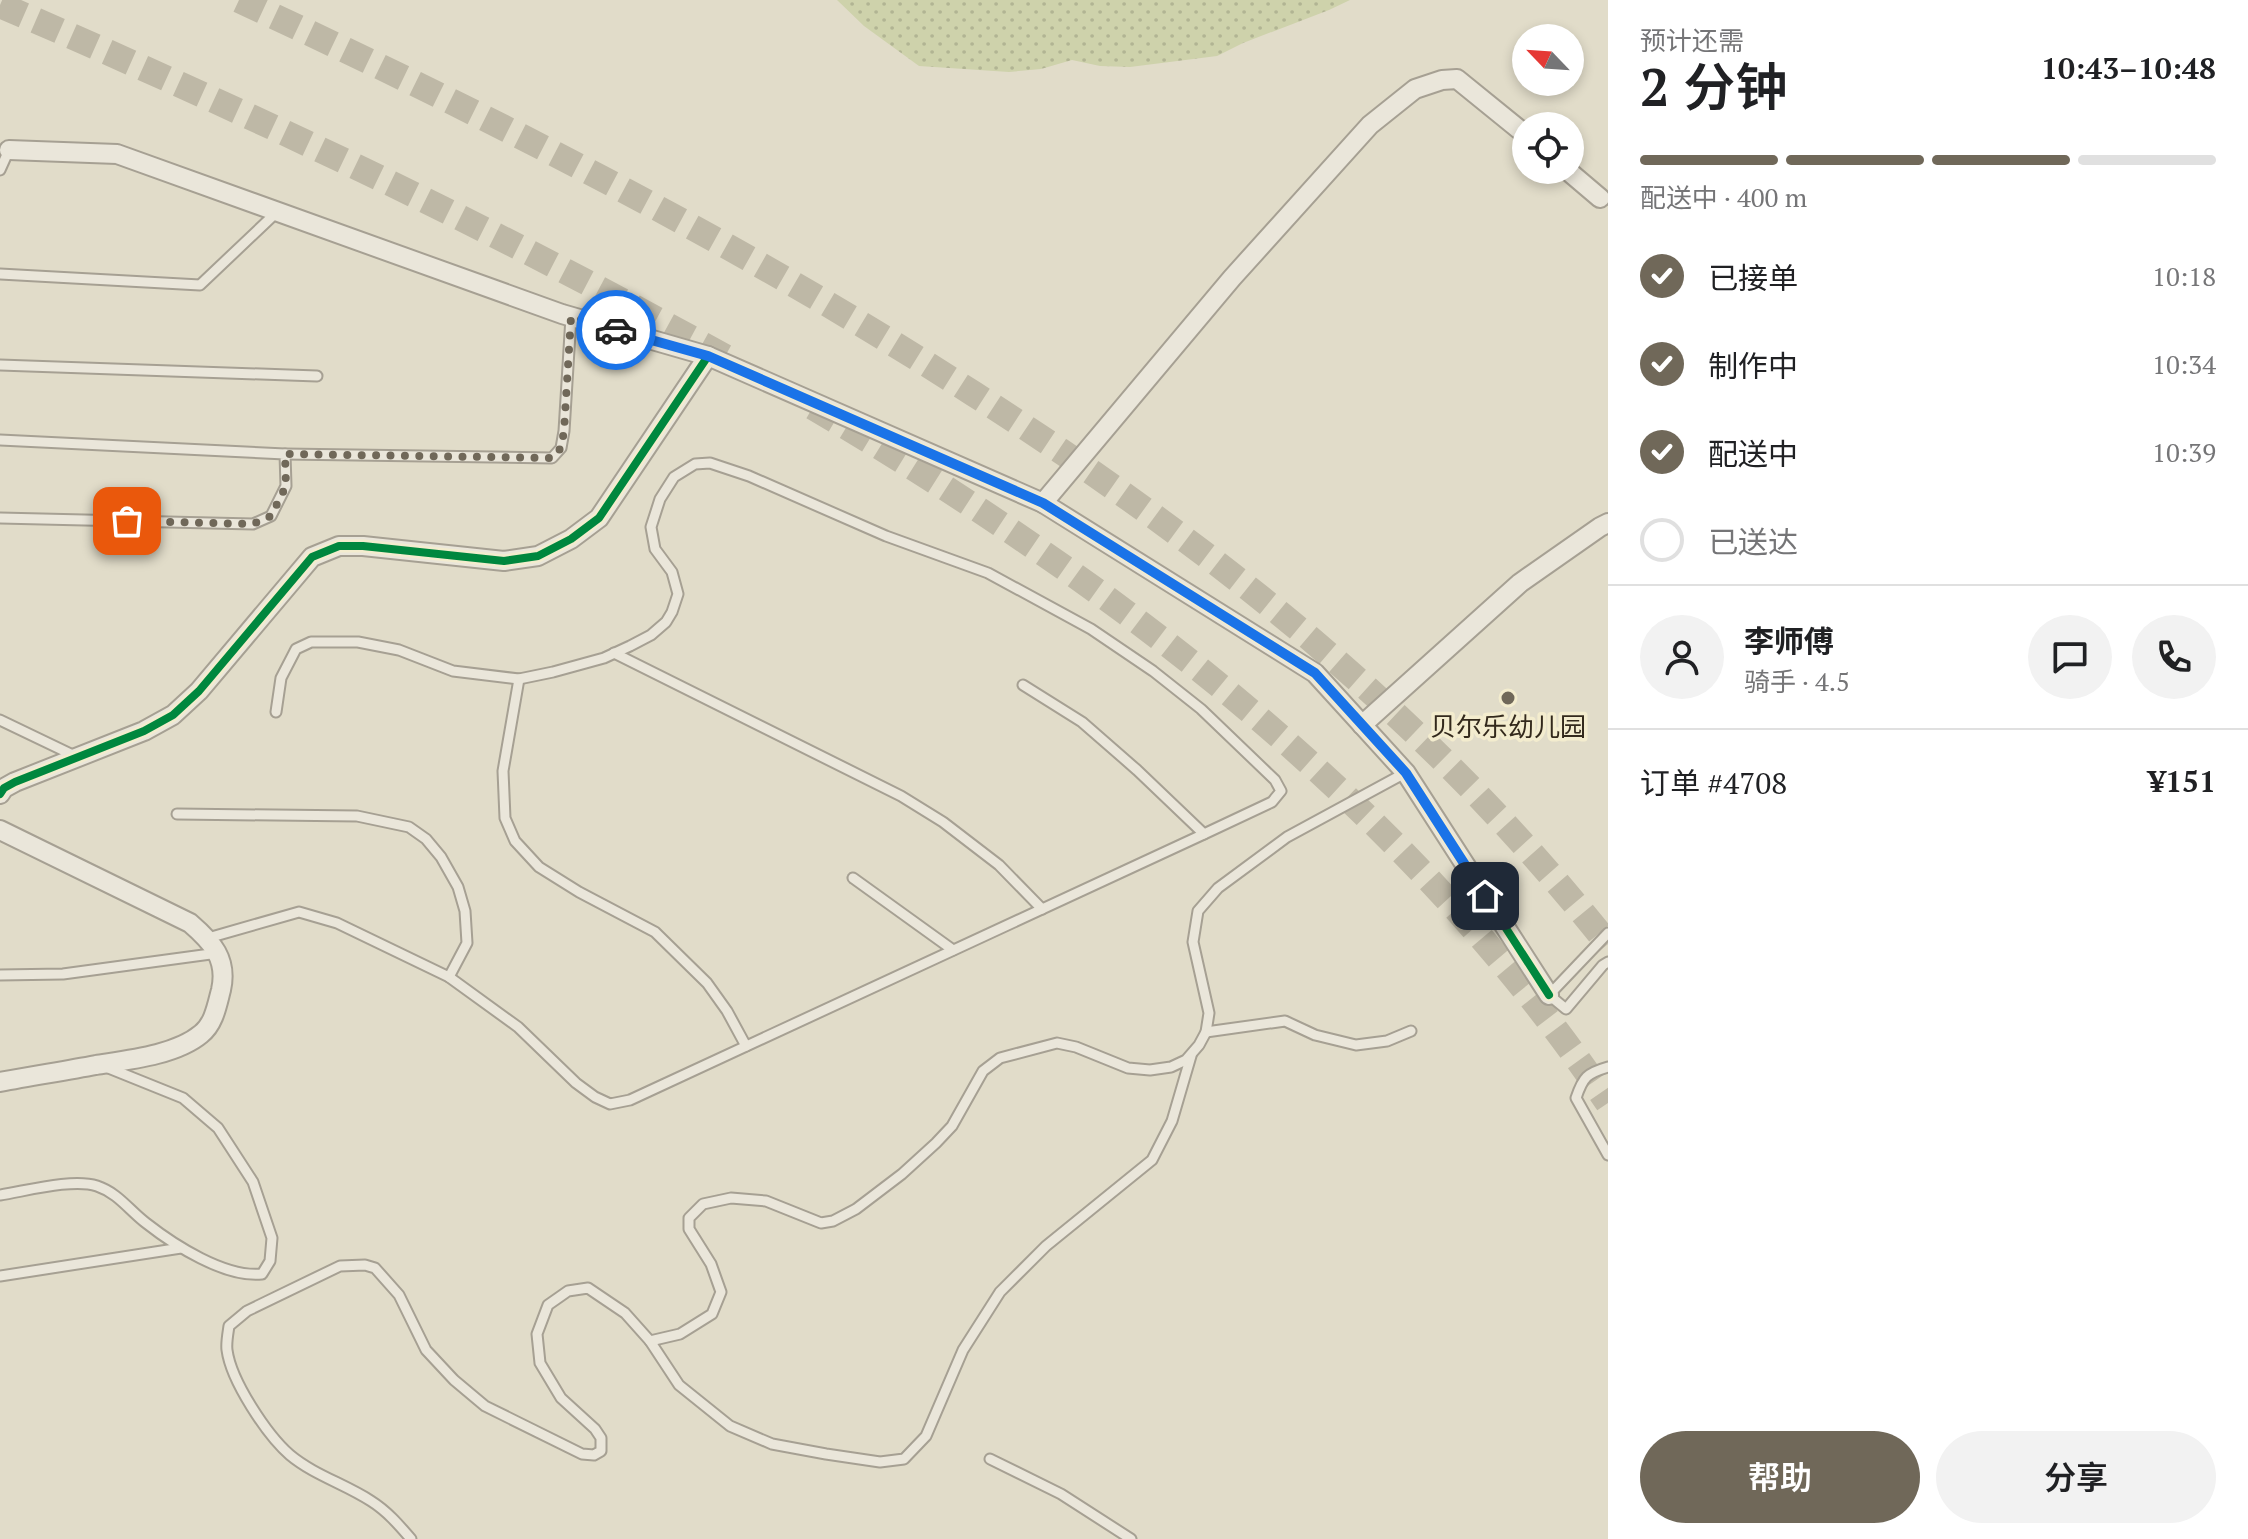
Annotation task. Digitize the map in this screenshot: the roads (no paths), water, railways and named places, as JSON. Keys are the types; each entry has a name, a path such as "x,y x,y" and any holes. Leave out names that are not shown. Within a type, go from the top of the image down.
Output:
{"street":[{"path":"1043,503 1232,278 1370,125 1415,89 1442,80 1457,79 1512,124"},
{"path":"9,150 117,154 571,317 708,356 1043,503 1315,673 1405,773 1549,995"},
{"path":"1584,184 1600,198"},
{"path":"0,794 15,782 144,731 173,715 199,691 312,557 339,546 363,546 504,561 538,556 571,539 599,518 708,356"},
{"path":"1362,725 1520,583 1608,523"},
{"path":"0,830 190,923 213,946 224,977 217,1006 201,1034 156,1055 0,1082"}],"lane":[{"path":"0,170 9,150"},
{"path":"0,274 200,285 278,211"},
{"path":"0,440 285,454 552,458 561,448 564,431 571,317"},
{"path":"0,365 317,376"},
{"path":"0,518 253,524 271,516 286,486 285,454"},
{"path":"0,975 63,974 213,946 299,912 337,923 449,977 518,1027 576,1083 610,1104 630,1100 1204,834 1272,802 1281,791 1275,780 1201,709 1153,671 1091,629 988,573 886,536 749,476 710,463 695,464 674,477 660,499 651,527 655,549 672,572 678,594 666,622 651,635 614,653 519,679 453,671 399,650 358,642 311,642 296,649 281,678 276,712"},
{"path":"614,653 901,796 943,822 999,865 1042,909"},
{"path":"519,679 503,771 505,818 515,841 539,867 655,932 707,983 746,1046"},
{"path":"1023,685 1082,722 1204,834"},
{"path":"0,720 77,757"},
{"path":"650,1341 680,1334 712,1314 716,1308 721,1292 711,1264 689,1229 689,1218 703,1204 731,1198 766,1201 821,1223 833,1221 856,1209 936,1143 952,1126 983,1071 1000,1058 1057,1043 1076,1047 1128,1068 1150,1070 1171,1067 1186,1060 1206,1032 1209,1013 1193,942 1198,911 1218,888 1287,837 1405,773"},
{"path":"177,814 357,816 409,827 426,839 441,857 458,887 465,911 467,943 449,977"},
{"path":"853,878 953,950"},
{"path":"1608,933 1549,995 1566,1009 1608,962"},
{"path":"1206,1032 1285,1021 1315,1035 1356,1045 1387,1041 1411,1031"},
{"path":"411,1539 393,1518 370,1500 290,1455 258,1418 226,1349 229,1326 247,1311 340,1266 365,1265 375,1268 399,1295 426,1350 454,1380 485,1406 582,1454 594,1455 601,1451 601,1438 561,1398 540,1363 537,1334 548,1305 568,1291 588,1288 625,1313 650,1341 679,1385 730,1426 772,1444 880,1462 904,1459 926,1436 963,1350 1000,1292 1046,1246 1152,1160 1172,1121 1191,1054"},
{"path":"0,1195 81,1182 99,1187 121,1199 144,1222 181,1248 232,1271 262,1274 270,1261 272,1238 253,1182 218,1128 183,1098 99,1065"},
{"path":"1608,1067 1593,1071 1582,1081 1576,1098 1608,1155"},
{"path":"0,1276 181,1248"},
{"path":"990,1459 1061,1494 1131,1539"}],"tunnel":[{"path":"239,0 428,90 705,234 886,339 1097,476 1216,563 1386,705 1505,824 1608,944"},
{"path":"0,5 372,174 554,265 734,362"},
{"path":"813,407 1037,549 1146,627 1250,711 1349,800 1443,894 1529,995 1608,1103"}],"place":[{"name":"贝尔乐幼儿园","path":"1508,698"}]}
